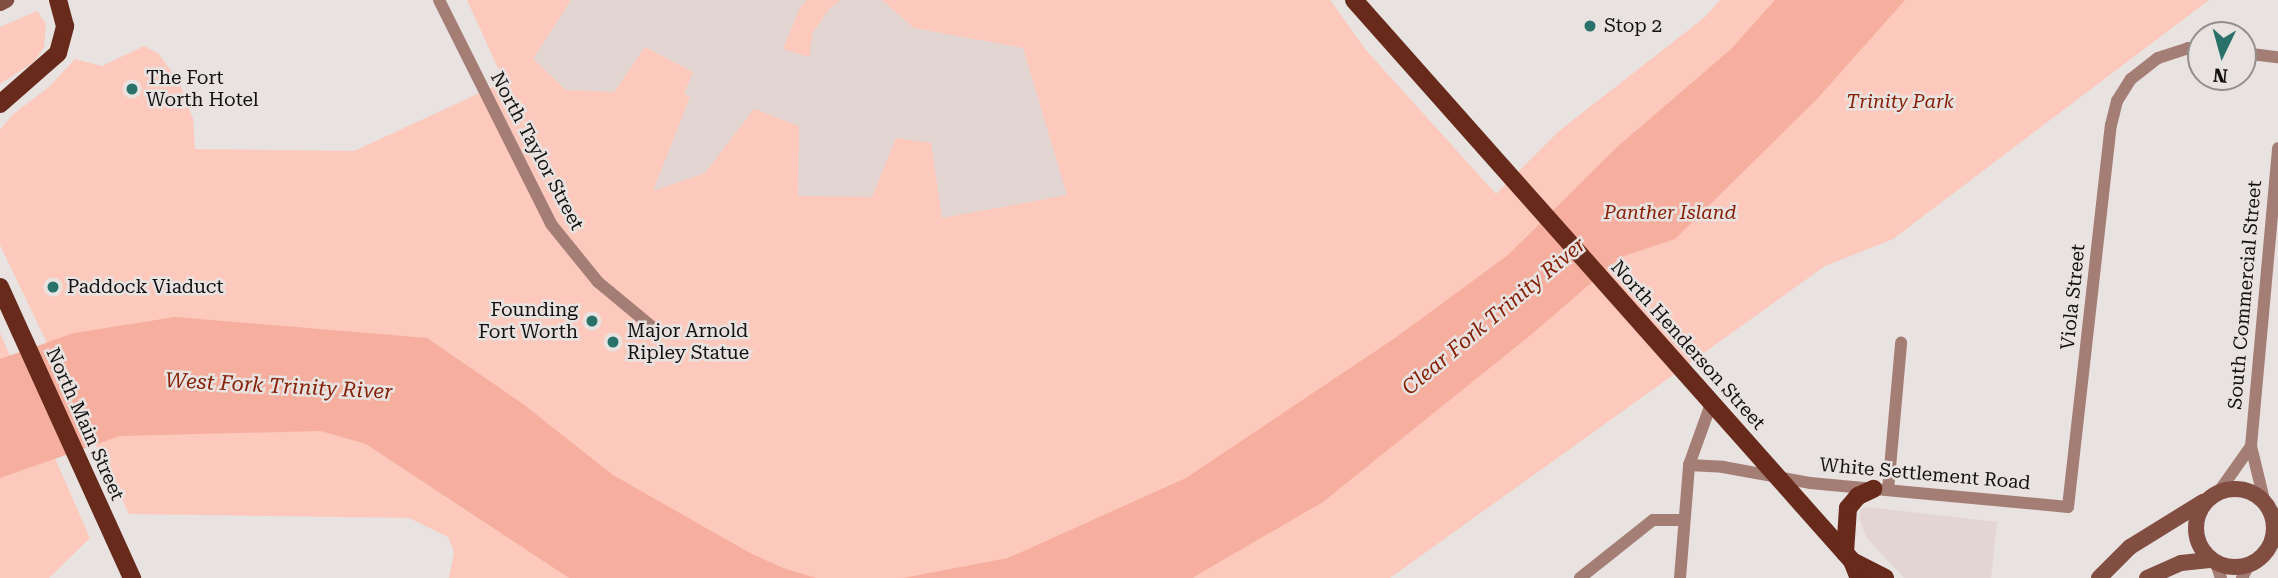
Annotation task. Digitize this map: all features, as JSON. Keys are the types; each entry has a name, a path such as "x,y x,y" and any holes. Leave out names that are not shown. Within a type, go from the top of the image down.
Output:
{"main road":[{"path":"0,3 6,0"},
{"path":"0,104 58,53 65,26 58,0"},
{"name":"North Henderson Street","path":"1354,0 1849,557 1859,578"},
{"name":"North Main Street","path":"0,287 132,578"},
{"path":"1849,557 1849,508 1858,496 1880,489"},
{"path":"2099,578 2130,547 2213,496 2243,490 2270,509 2274,528 2268,550 2248,568"},
{"path":"2213,496 2197,518 2195,531 2198,543 2216,567"},
{"name":"North Henderson Street","path":"1849,557 1885,578"},
{"path":"2147,578 2181,563 2248,568 2278,558"}],"street":[{"name":"North Taylor Street","path":"439,0 537,200 555,231 597,282 656,330"},
{"name":"Viola Street","path":"2068,508 2111,125 2122,93 2131,79 2158,58 2187,48"},
{"path":"2257,55 2278,57"},
{"name":"South Commercial Street","path":"2270,509 2251,446 2278,148"},
{"path":"1880,489 1901,343"},
{"path":"1679,578 1689,465 1711,404"},
{"name":"South Commercial Street","path":"2213,496 2251,446"},
{"name":"White Settlement Road","path":"1689,465 1723,467 1810,483 2068,508"},
{"path":"1580,578 1653,520 1684,520"}],"shaded area":[{"path":"477,0 1330,0 1365,49 1372,269 721,210 611,206"},
{"path":"1867,507 1997,522 1991,578 1904,578 1866,537 1859,517 1861,509"}],"green space":[{"path":"467,0 571,0 533,59 566,90 614,92 645,47 693,72 684,94 690,97 653,191 705,173 754,109 799,126 798,196 872,197 896,138 931,143 942,218 1067,195 1023,48 914,28 882,0 1330,0 1365,49 1496,194 1559,131 1705,17 1720,0 2209,0 1893,239 1825,266 1390,578 449,578 454,552 448,537 409,518 129,514 0,245 0,130 12,115 49,87 75,59 102,66 144,46 159,54 180,84 193,119 195,149 354,151 508,80 497,66"},
{"path":"807,0 840,0 829,9 813,32 809,57 783,49 800,8"},
{"path":"37,11 46,24 44,47 34,62 0,84 0,27"},
{"path":"0,333 90,538 49,578 0,578"}],"water":[{"name":"Clear Fork Trinity River","path":"1775,0 1905,0 1817,99 1675,239 1621,257 1532,334 1323,502 1192,578 903,578 1008,558 1186,478 1395,338 1508,255 1617,147 1730,50"},
{"name":"West Fork Trinity River","path":"175,317 427,338 523,404 613,475 750,553 783,568 816,578 569,578 366,444 321,431 120,436 0,478 0,359 74,333"}],"place":[{"name":"Stop 2","path":"1590,26"},
{"name":"The Fort Worth Hotel","path":"132,89"},
{"name":"Paddock Viaduct","path":"53,287"},
{"name":"Founding Fort Worth","path":"592,321"},
{"name":"Major Arnold Ripley Statue","path":"613,342"}],"park label":[{"name":"Trinity Park","path":"1900,102"},
{"name":"Panther Island","path":"1670,213"}]}
